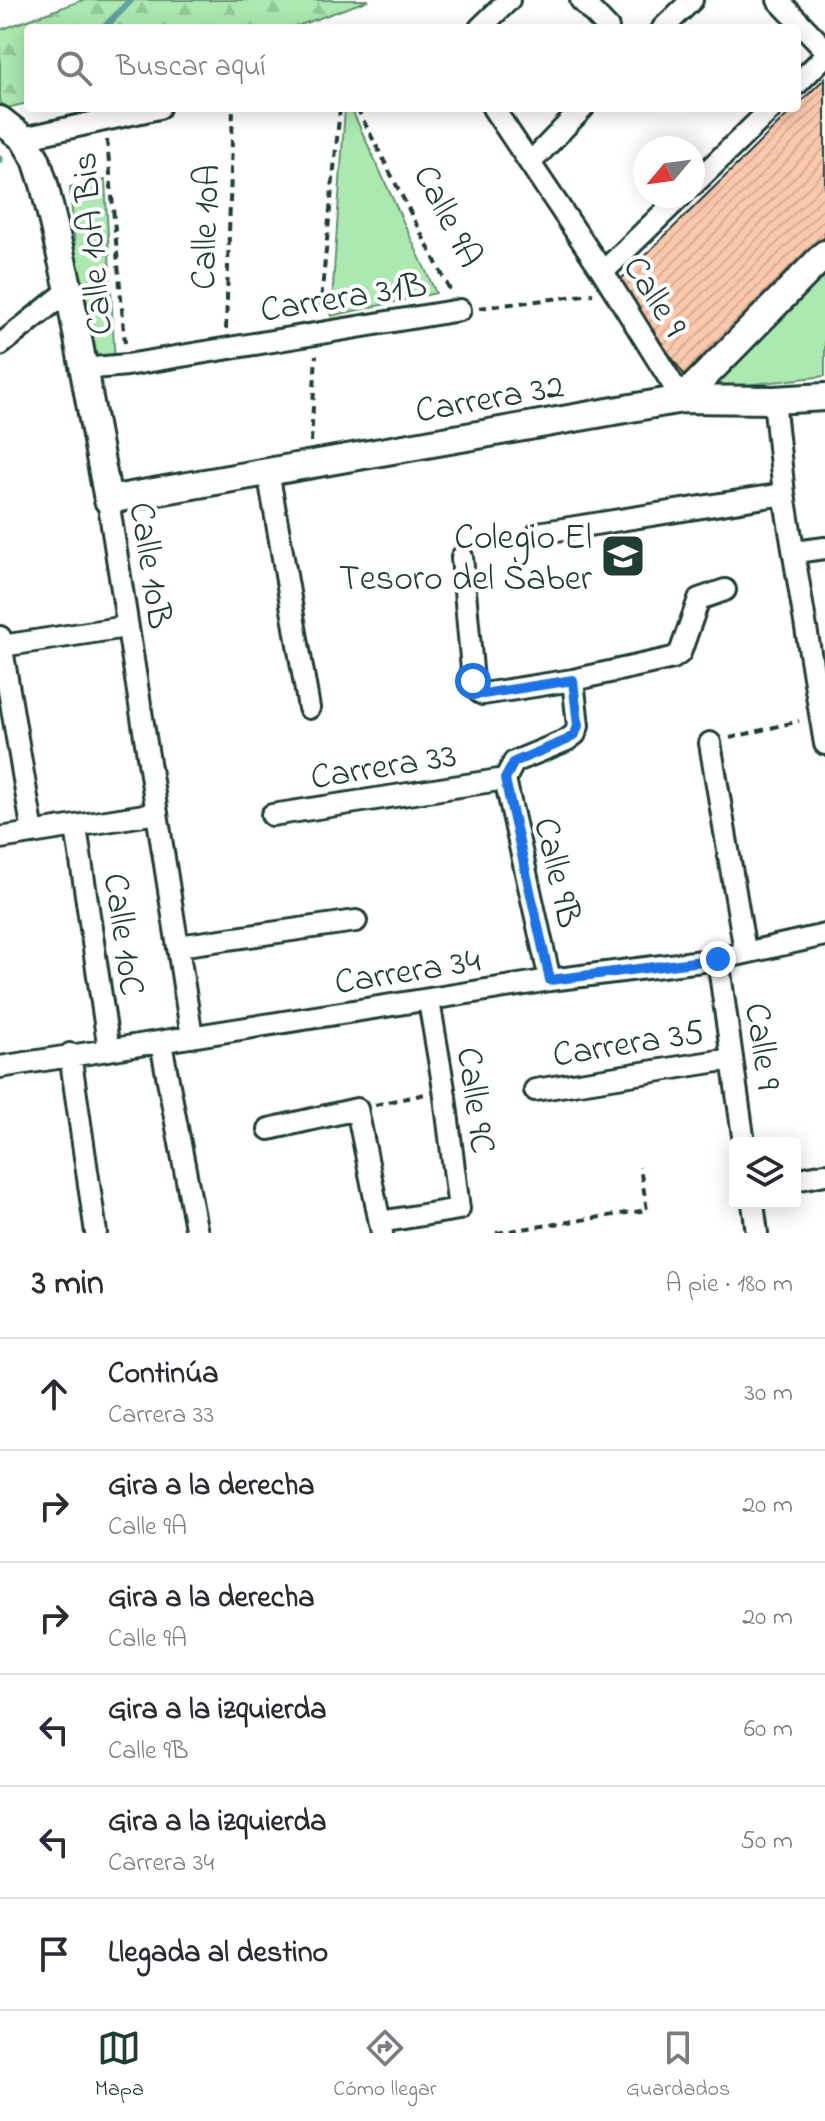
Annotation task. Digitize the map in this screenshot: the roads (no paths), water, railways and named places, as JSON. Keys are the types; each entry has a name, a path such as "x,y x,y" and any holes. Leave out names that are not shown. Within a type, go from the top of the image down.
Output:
{"street":[{"path":"484,24 509,0"},
{"path":"581,0 604,24"},
{"path":"667,24 692,0"},
{"path":"778,0 825,49"},
{"path":"801,80 825,56"},
{"path":"23,138 139,112"},
{"name":"Calle 9","path":"496,112 603,272 682,399"},
{"path":"530,163 579,112"},
{"path":"705,173 768,112"},
{"name":"Calle 10B","path":"0,120 23,138 36,159 69,290 108,500 192,1037"},
{"path":"603,272 669,208"},
{"path":"682,399 825,254"},
{"path":"0,345 69,290"},
{"name":"Carrera 31B","path":"82,369 127,365 460,310"},
{"name":"Carrera 32","path":"108,500 682,399 825,397"},
{"path":"774,400 784,494 825,744"},
{"path":"268,471 309,708"},
{"path":"538,533 784,494"},
{"path":"795,552 825,548"},
{"name":"Carrera 33","path":"462,557 473,681 483,694 573,680 673,658 680,653 699,599 725,590"},
{"path":"33,833 1,642 126,627"},
{"path":"505,779 514,762 575,734 578,726 573,680"},
{"name":"Calle 9","path":"710,743 745,951"},
{"name":"Carrera 33","path":"272,815 505,779"},
{"name":"Calle 9B","path":"505,779 550,980"},
{"path":"0,838 157,813"},
{"name":"Calle 10C","path":"76,827 109,1050"},
{"path":"178,946 356,921"},
{"name":"Carrera 34","path":"0,1067 550,980 718,959 825,935"},
{"name":"Calle 9","path":"718,959 743,1137"},
{"name":"Calle 9C","path":"381,1227 459,1209 429,1001"},
{"path":"161,1043 197,1233"},
{"path":"70,1054 96,1233"},
{"name":"Carrera 35","path":"535,1090 731,1059"},
{"path":"269,1129 357,1109 381,1227"},
{"path":"801,1179 825,1174"},
{"path":"754,1209 757,1233"}],"waterway":[{"path":"108,24 131,0"}],"place":[{"name":"Colegio El Tesoro del Saber","path":"623,556"}]}
